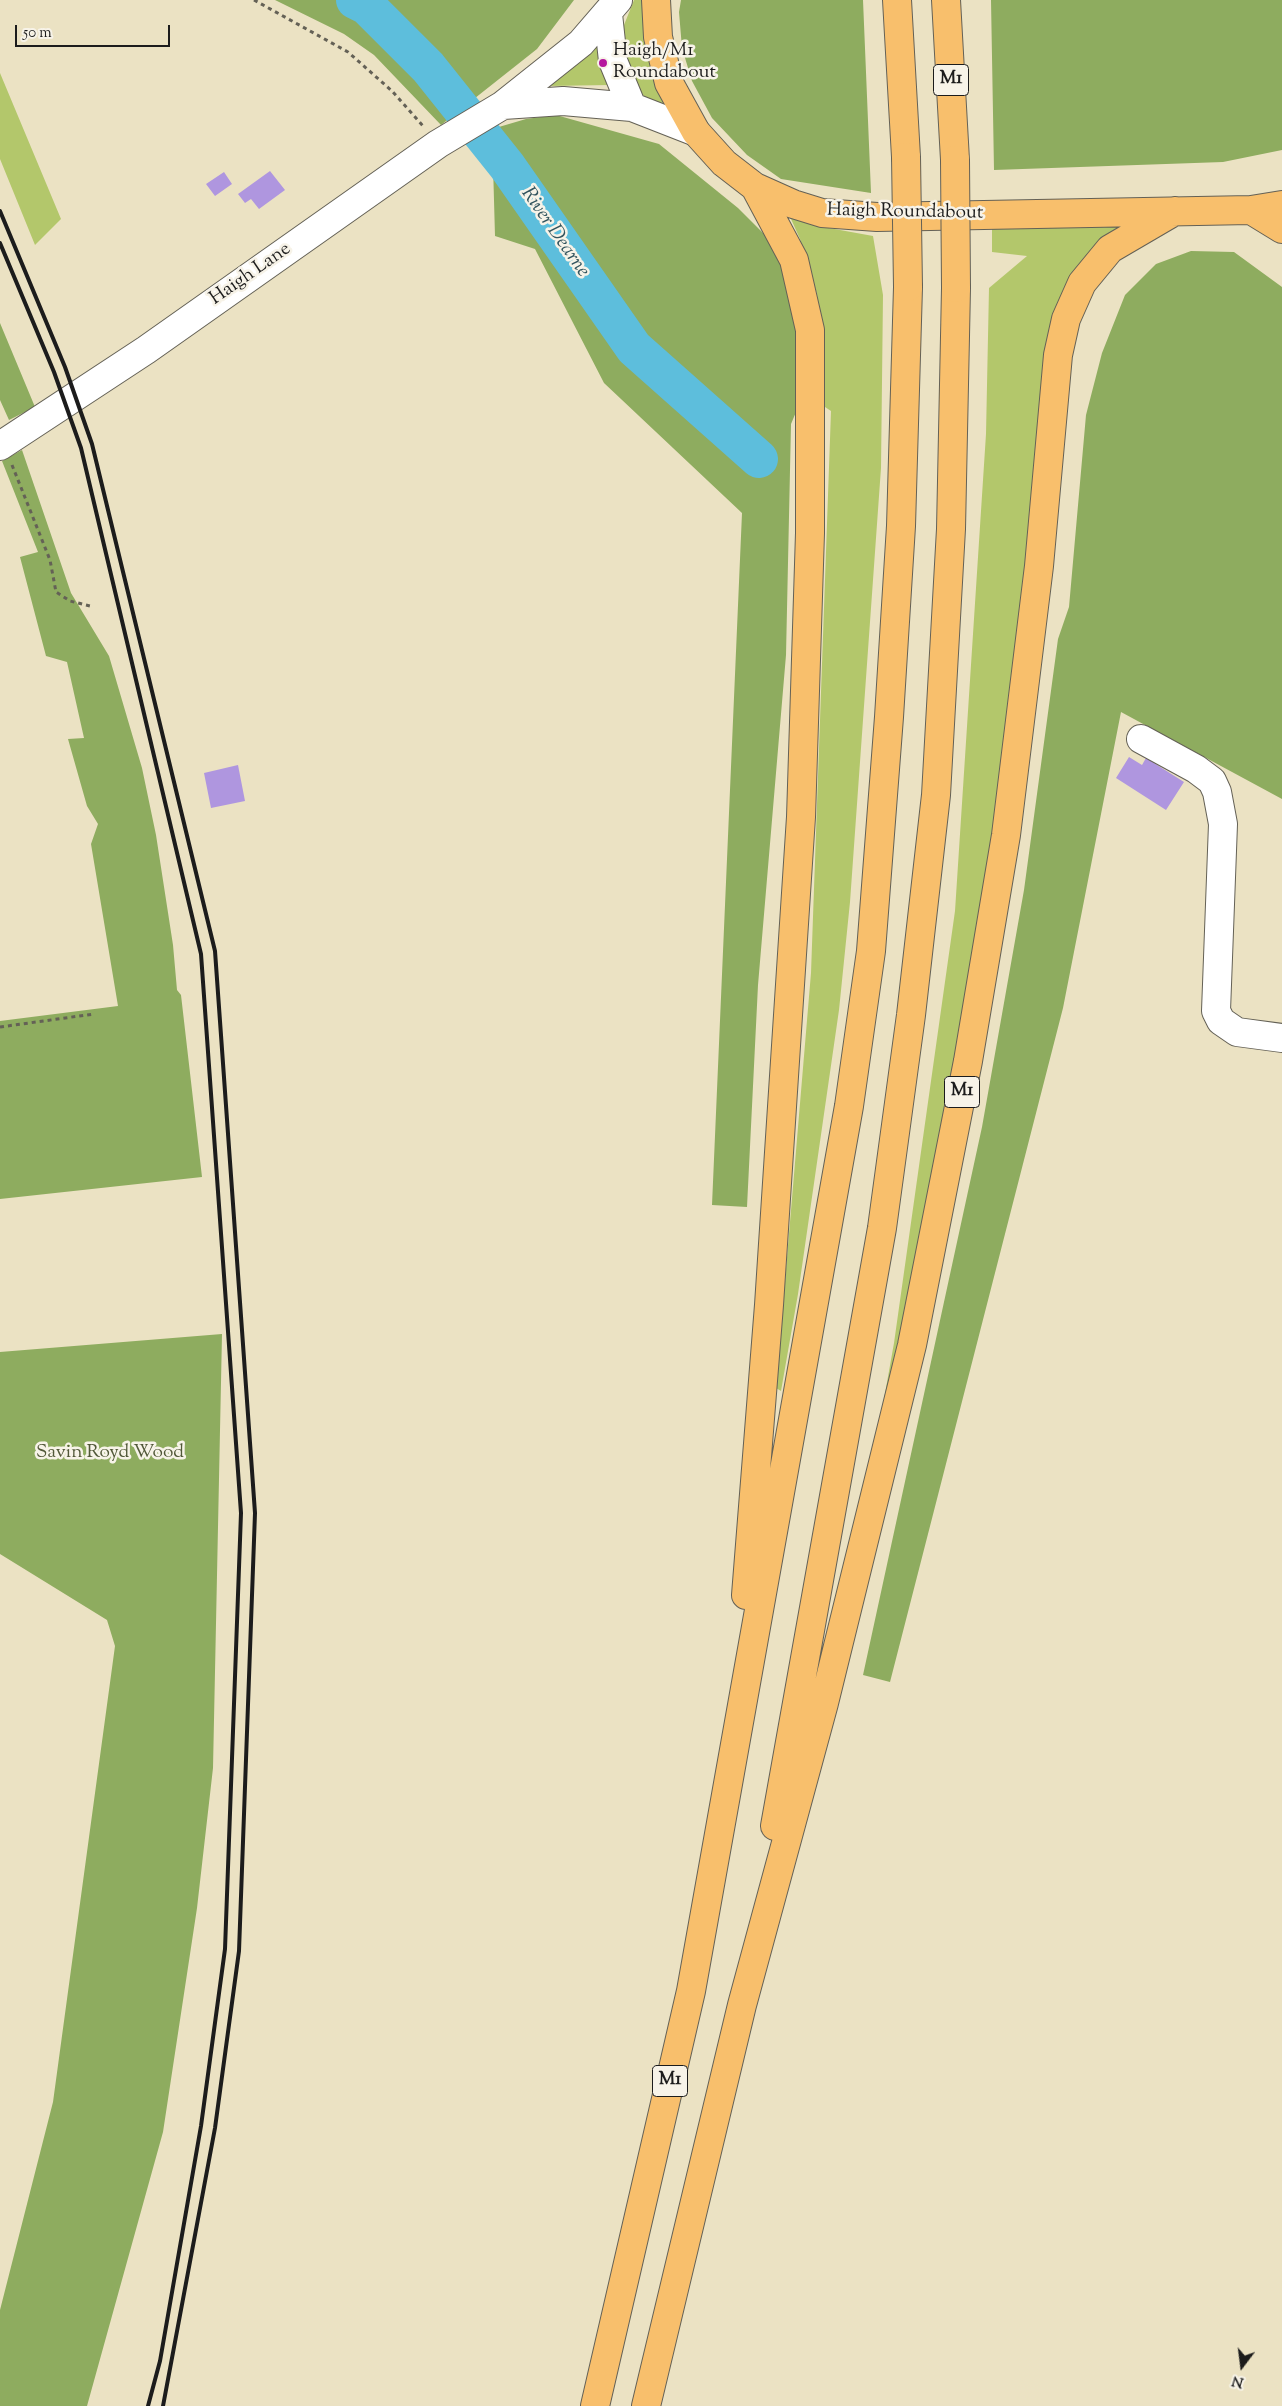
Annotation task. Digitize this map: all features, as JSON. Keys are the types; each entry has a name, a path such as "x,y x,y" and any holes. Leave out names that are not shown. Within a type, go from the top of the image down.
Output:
{"highway":[{"name":"Haigh Roundabout","path":"656,0 658,37 669,83 696,132 724,162 755,188 793,204 822,213 845,216 1251,210 1282,205"},
{"name":"M1","path":"595,2406 691,1991 849,1106 871,951 902,526 908,287 906,157 898,0"},
{"name":"M1","path":"742,2005 882,1228 911,1015 936,795 951,529 956,288 955,160 946,0"},
{"name":"M1","path":"734,1753 769,1296 801,817 810,533 810,330 794,260 755,188"},
{"path":"1251,210 1282,229"},
{"name":"M1","path":"646,2406 742,2005 824,1703 912,1345 968,1061 1006,835 1039,566 1058,355 1066,319 1082,283 1110,249 1175,211"}],"street":[{"name":"Haigh Lane","path":"2,445 146,350 445,139 497,109 581,43 613,7"},
{"name":"Haigh Lane","path":"613,7 613,62 632,107"},
{"name":"Haigh Lane","path":"497,109 563,101 632,107 696,132"},
{"path":"1141,739 1196,769 1212,782 1217,792 1223,824 1216,1011 1221,1021 1237,1032 1282,1038"}],"path":[{"path":"254,0 348,52 445,139"},
{"path":"2,445 50,560 56,592 70,601 90,606"},
{"path":"0,1027 94,1014"}],"green space":[{"path":"275,0 574,0 537,49 441,125 374,55 344,34"},
{"path":"634,0 644,0 646,49 666,106 646,99 626,70 622,30"},
{"path":"681,0 863,0 871,193 781,179 747,155 712,118 692,81 682,48 679,12"},
{"path":"991,0 1282,0 1282,150 1223,162 994,170"},
{"path":"599,42 610,85 547,86"},
{"path":"0,73 61,219 35,245 0,159"},
{"path":"556,115 659,144 738,208 782,252 796,304 799,405 791,424 786,655 758,985 747,1207 712,1205 742,513 604,383 535,249 495,236 492,129 526,119"},
{"path":"787,210 829,228 873,236 883,295 881,468 850,902 839,1010 798,1294 781,1391 776,1388 811,973 831,411 825,407 817,294 800,239"},
{"path":"1122,225 1096,251 1075,280 1000,809 908,1319 881,1416 894,1343 955,911 986,434 989,288 1027,256 992,252 992,227"},
{"path":"1191,251 1234,252 1282,287 1282,799 1121,712 1063,1008 890,1682 863,1675 982,1127 1024,890 1058,639 1069,607 1086,415 1102,353 1125,295 1156,264"},
{"path":"0,323 35,407 9,420 0,400"},
{"path":"22,450 71,593 109,656 142,768 156,835 173,945 177,990 181,995 202,1177 0,1199 0,1021 118,1006 91,844 98,824 87,806 68,739 84,738 67,662 46,656 20,557 38,552 2,461"},
{"name":"Savin Royd Wood","path":"222,1334 213,1768 197,1908 163,2132 87,2406 0,2406 0,2310 53,2102 115,1646 107,1620 0,1554 0,1352"}],"building":[{"path":"270,171 285,190 259,209 251,199 245,203 238,194"},
{"path":"224,172 232,184 215,196 206,184"},
{"path":"1129,757 1142,765 1146,758 1184,782 1166,810 1116,778"},
{"path":"238,765 245,801 211,808 204,773"}],"waterway":[{"name":"River Dearne","path":"355,0 367,6 428,67 507,166 634,348 759,459"}],"railway":[{"path":"0,211 65,367 92,444 215,951 255,1513 239,1951 215,2128 163,2406"},
{"path":"0,243 54,372 81,448 201,954 241,1513 225,1949 201,2126 160,2361 148,2406"}],"place":[{"name":"Haigh/M1 Roundabout","path":"603,63"}]}
